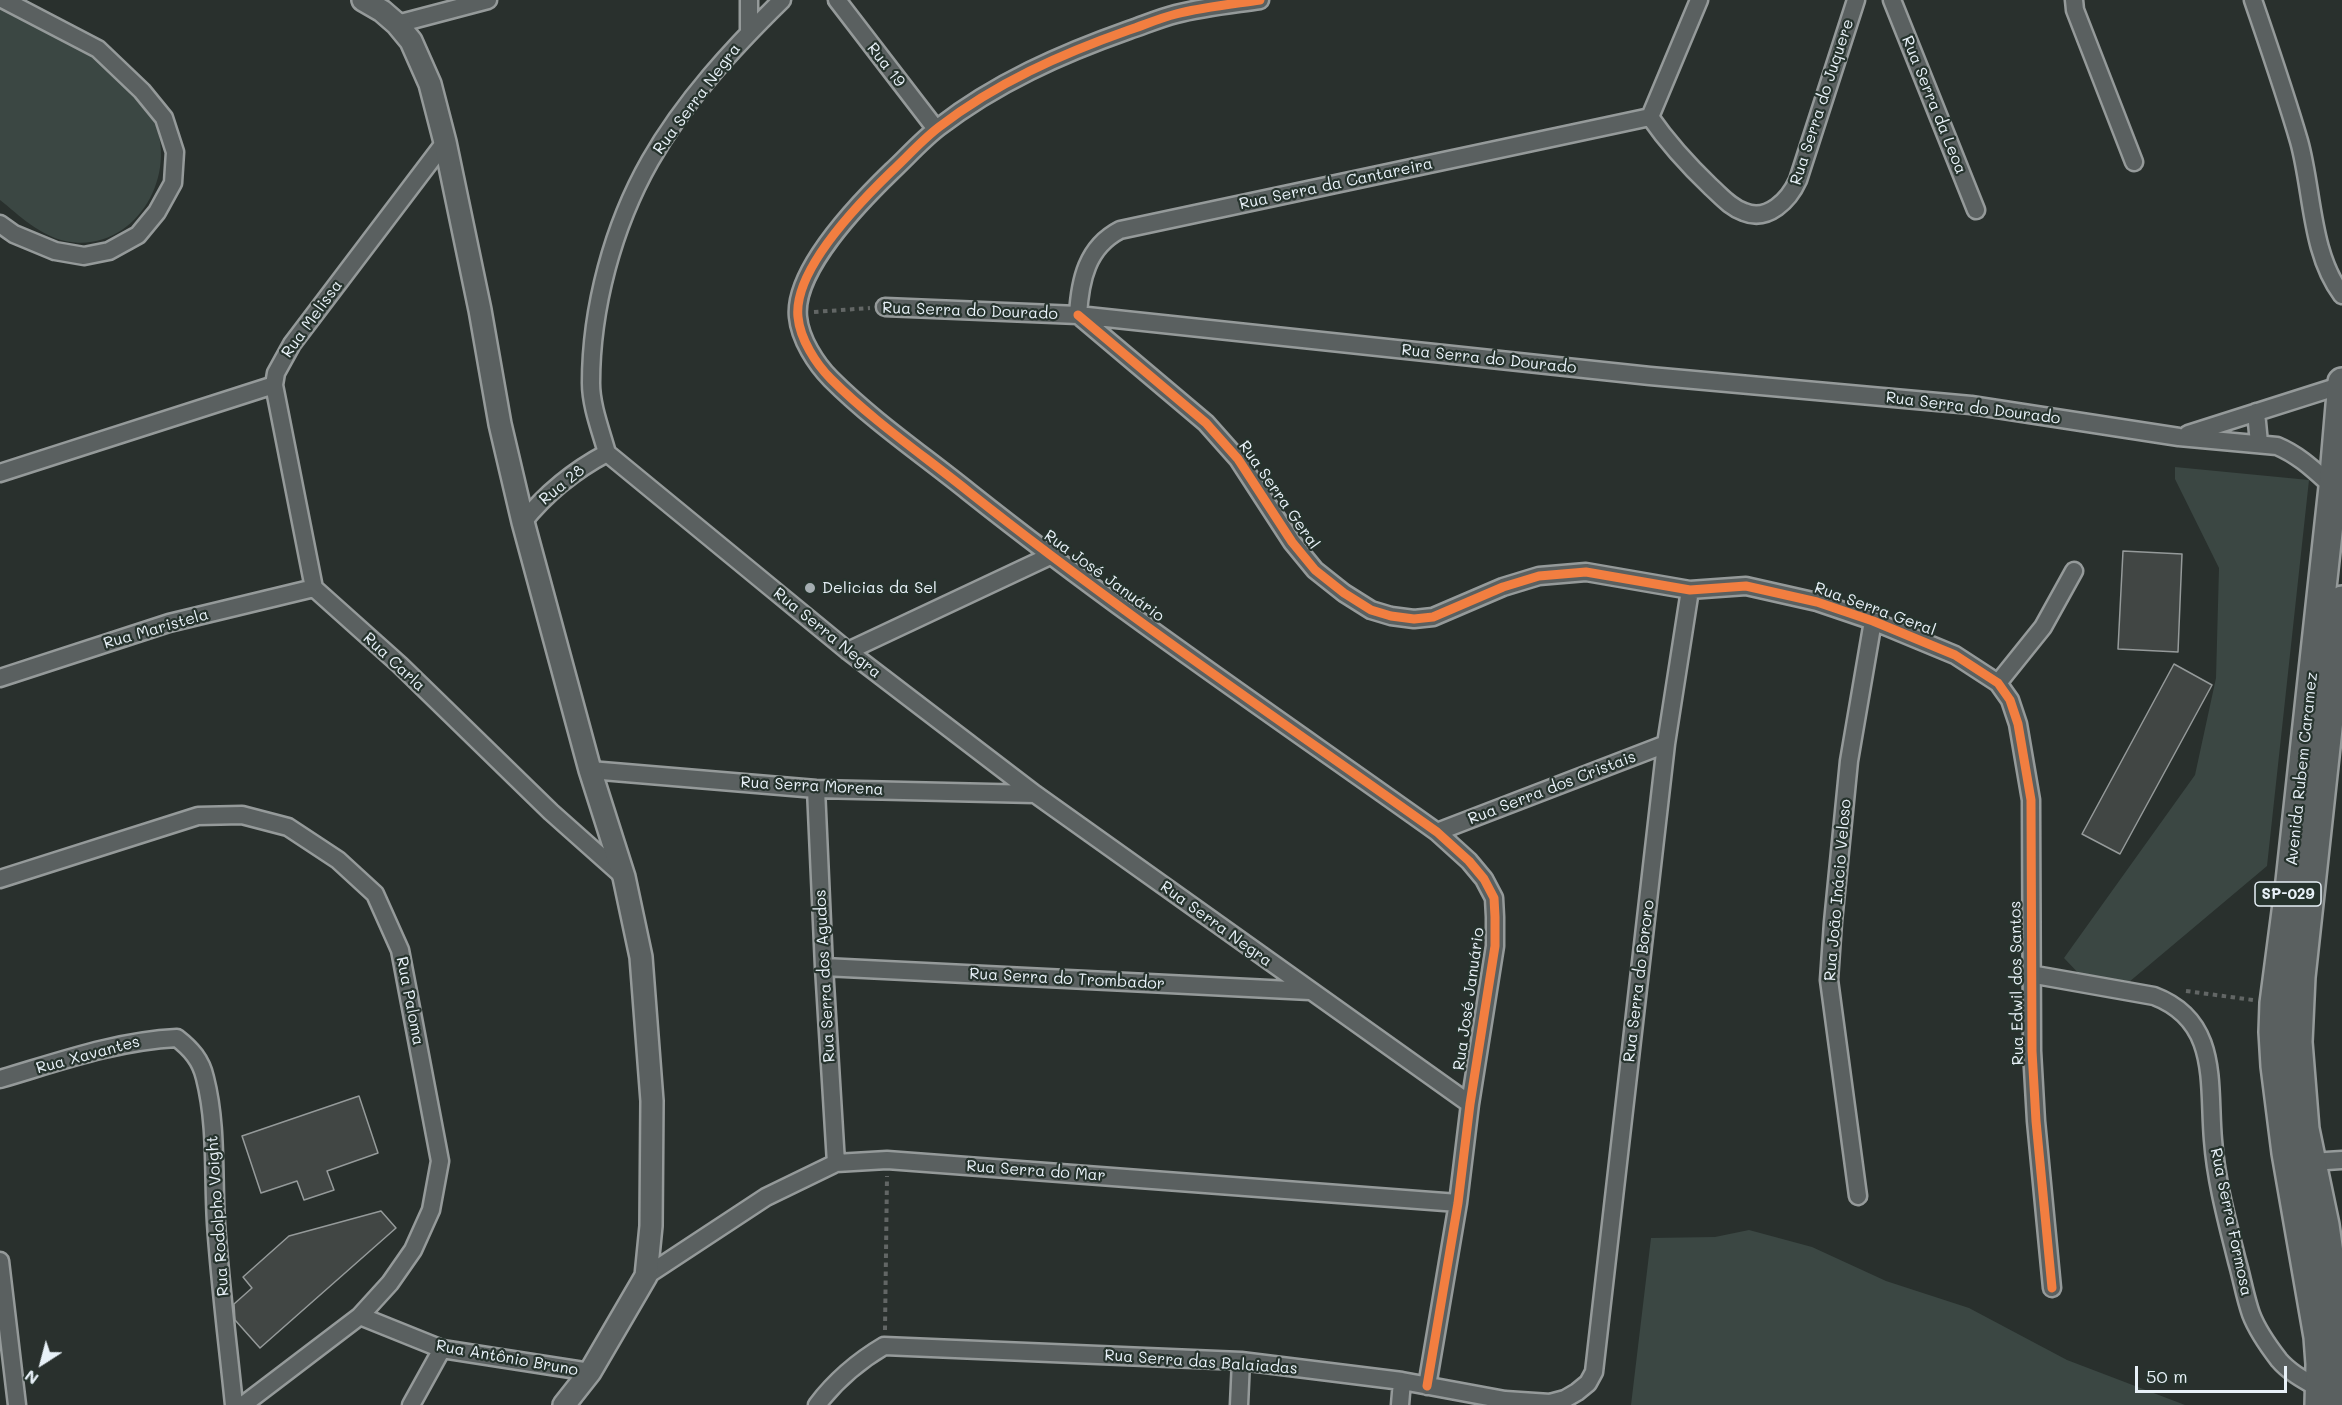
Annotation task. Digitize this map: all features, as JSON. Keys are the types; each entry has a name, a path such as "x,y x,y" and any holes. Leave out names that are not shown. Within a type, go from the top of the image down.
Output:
{"highway":[{"name":"Avenida Rubem Caramez","path":"2326,1400 2274,1066 2274,1003 2290,881 2333,487 2342,383"},
{"name":"Avenida Rubem Caramez","path":"2326,1400 2340,1340 2325,1225 2311,1162 2300,1086 2298,1042 2300,988 2342,600"}],"street":[{"path":"0,224 14,234 55,251 84,256 109,251 138,235 157,212 173,183 176,152 164,118 142,91 98,49 4,0"},
{"path":"363,0 382,11 411,41 430,84 445,142 480,310 500,424 523,522 590,770 624,877 641,957 652,1101 651,1226 646,1276 590,1372 564,1405"},
{"path":"397,24 488,0"},
{"path":"749,0 749,32"},
{"name":"Rua Serra Negra","path":"782,0 749,32 707,81 674,125 650,161 625,215 603,281 593,355 591,384 596,415 607,453 849,651 1035,794 1470,1104"},
{"name":"Rua 19","path":"837,0 936,129"},
{"path":"797,314 803,289 819,255 844,220 936,129 1015,76 1091,43 1177,14 1260,0"},
{"path":"1650,117 1699,0"},
{"name":"Rua Serra do Juquere","path":"1650,117 1669,145 1732,206 1746,213 1757,214 1770,211 1783,203 1792,193 1798,180 1856,0"},
{"name":"Rua Serra da Leoa","path":"1892,0 1976,210"},
{"path":"2074,0 2075,10 2134,162"},
{"path":"2253,0 2299,142 2321,252 2342,295"},
{"name":"Rua Serra da Cantareira","path":"1078,315 1082,276 1088,261 1109,236 1120,230 1650,117"},
{"name":"Rua Melissa","path":"274,386 276,373 292,344 445,142"},
{"name":"Rua Serra do Dourado","path":"885,307 1078,315 1650,376 1971,405 2180,437 2277,446 2289,451 2333,487"},
{"name":"Rua José Januário","path":"797,314 800,330 812,355 829,377 862,406 1050,556 1437,832 1469,861 1484,879 1494,898 1495,946 1470,1104 1458,1203 1427,1386"},
{"name":"Rua Serra Geral","path":"1078,315 1132,358 1206,423 1238,459 1292,542 1315,570 1344,593 1371,609 1402,618 1432,617 1503,587 1539,576 1586,572 1690,590 1746,586 1816,602 1873,621 1955,655 1998,683"},
{"name":"Rua Serra do Dourado","path":"2180,437 2342,383"},
{"path":"0,473 274,386 315,588"},
{"path":"2256,412 2259,443"},
{"name":"Rua 28","path":"523,522 558,484 579,468 607,453"},
{"path":"849,651 1050,556"},
{"path":"1998,683 2043,627 2074,571"},
{"name":"Rua Maristela","path":"0,678 169,623 315,588"},
{"name":"Rua Carla","path":"315,588 400,665 550,812 624,877"},
{"name":"Rua Serra do Bororo","path":"1593,1372 1666,744 1690,590"},
{"name":"Rua João Inácio Veloso","path":"1858,1196 1829,980 1849,761 1873,621"},
{"name":"Rua Edwil dos Santos","path":"1998,683 2010,700 2018,724 2031,800 2030,974 2036,1121 2052,1288"},
{"name":"Rua Serra dos Cristais","path":"1437,832 1666,744"},
{"name":"Rua Serra Morena","path":"590,770 816,789 1035,794"},
{"name":"Rua Serra dos Agudos","path":"816,789 836,1163"},
{"name":"Rua Paloma","path":"0,879 198,816 242,815 288,827 338,860 375,894 400,950 440,1161 431,1210 413,1250 390,1283 360,1316"},
{"name":"Rua Serra do Trombador","path":"824,967 1310,991"},
{"name":"Rua Serra Formosa","path":"2030,974 2154,996 2172,1003 2186,1016 2202,1041 2210,1068 2213,1140 2218,1175 2251,1315 2281,1362 2326,1400"},
{"name":"Rua Xavantes","path":"0,1079 105,1048 145,1039 177,1038"},
{"name":"Rua Rodolpho Voight","path":"177,1038 194,1052 205,1076 210,1106 216,1223 234,1405"},
{"name":"Rua Serra do Mar","path":"646,1276 766,1197 836,1163 887,1160 1458,1203"},
{"path":"2311,1162 2342,1160"},
{"path":"0,1261 17,1405"},
{"path":"243,1405 360,1316"},
{"name":"Rua Antônio Bruno","path":"360,1316 442,1349 590,1372"},
{"path":"817,1405 833,1385 860,1360 885,1346"},
{"name":"Rua Serra das Balaiadas","path":"885,1346 1241,1361 1402,1381 1505,1400 1550,1403 1565,1399 1576,1392 1588,1383 1593,1372"},
{"path":"411,1405 442,1349"},
{"path":"1239,1405 1241,1361"},
{"path":"1400,1405 1402,1381"}],"path":[{"path":"2185,991 2274,1003"},
{"path":"885,1346 887,1160"}],"shaded area":[{"path":"0,7 83,47 98,57 139,98 150,113 159,136 161,160 157,183 146,204 132,222 113,235 90,242 65,241 30,224 0,200"},
{"path":"2175,467 2309,480 2267,866 2129,982 2083,978 2064,958 2195,775 2216,678 2219,568 2175,479"},
{"path":"1749,1230 1812,1247 1886,1281 1969,1308 2067,1360 2185,1405 1631,1405 1651,1238 1715,1237"}],"building":[{"path":"2123,551 2182,554 2178,652 2118,649"},
{"path":"2174,664 2212,685 2120,854 2082,834"},
{"path":"359,1096 378,1153 327,1171 334,1190 304,1200 297,1181 261,1193 242,1136"},
{"path":"381,1211 396,1228 260,1348 235,1320 234,1304 252,1288 243,1277 289,1236"}],"cycle path":[{"path":"1260,0 1176,14 1104,39 1006,83 961,111 915,148 847,218 831,238 806,279 799,298 798,317 805,342 820,366 847,394 881,423 1084,580 1437,832 1469,861 1484,879 1494,898 1495,946 1470,1104 1458,1203 1427,1386"},
{"path":"1078,315 1206,423 1238,459 1292,542 1315,570 1344,593 1371,610 1414,619 1433,617 1503,587 1539,576 1586,572 1690,590 1746,586 1817,602 1873,621 1955,655 1998,683 2010,700 2018,724 2031,800 2032,1051 2036,1121 2052,1288"}],"place":[{"name":"Delicias da Sel","path":"810,588"}]}
